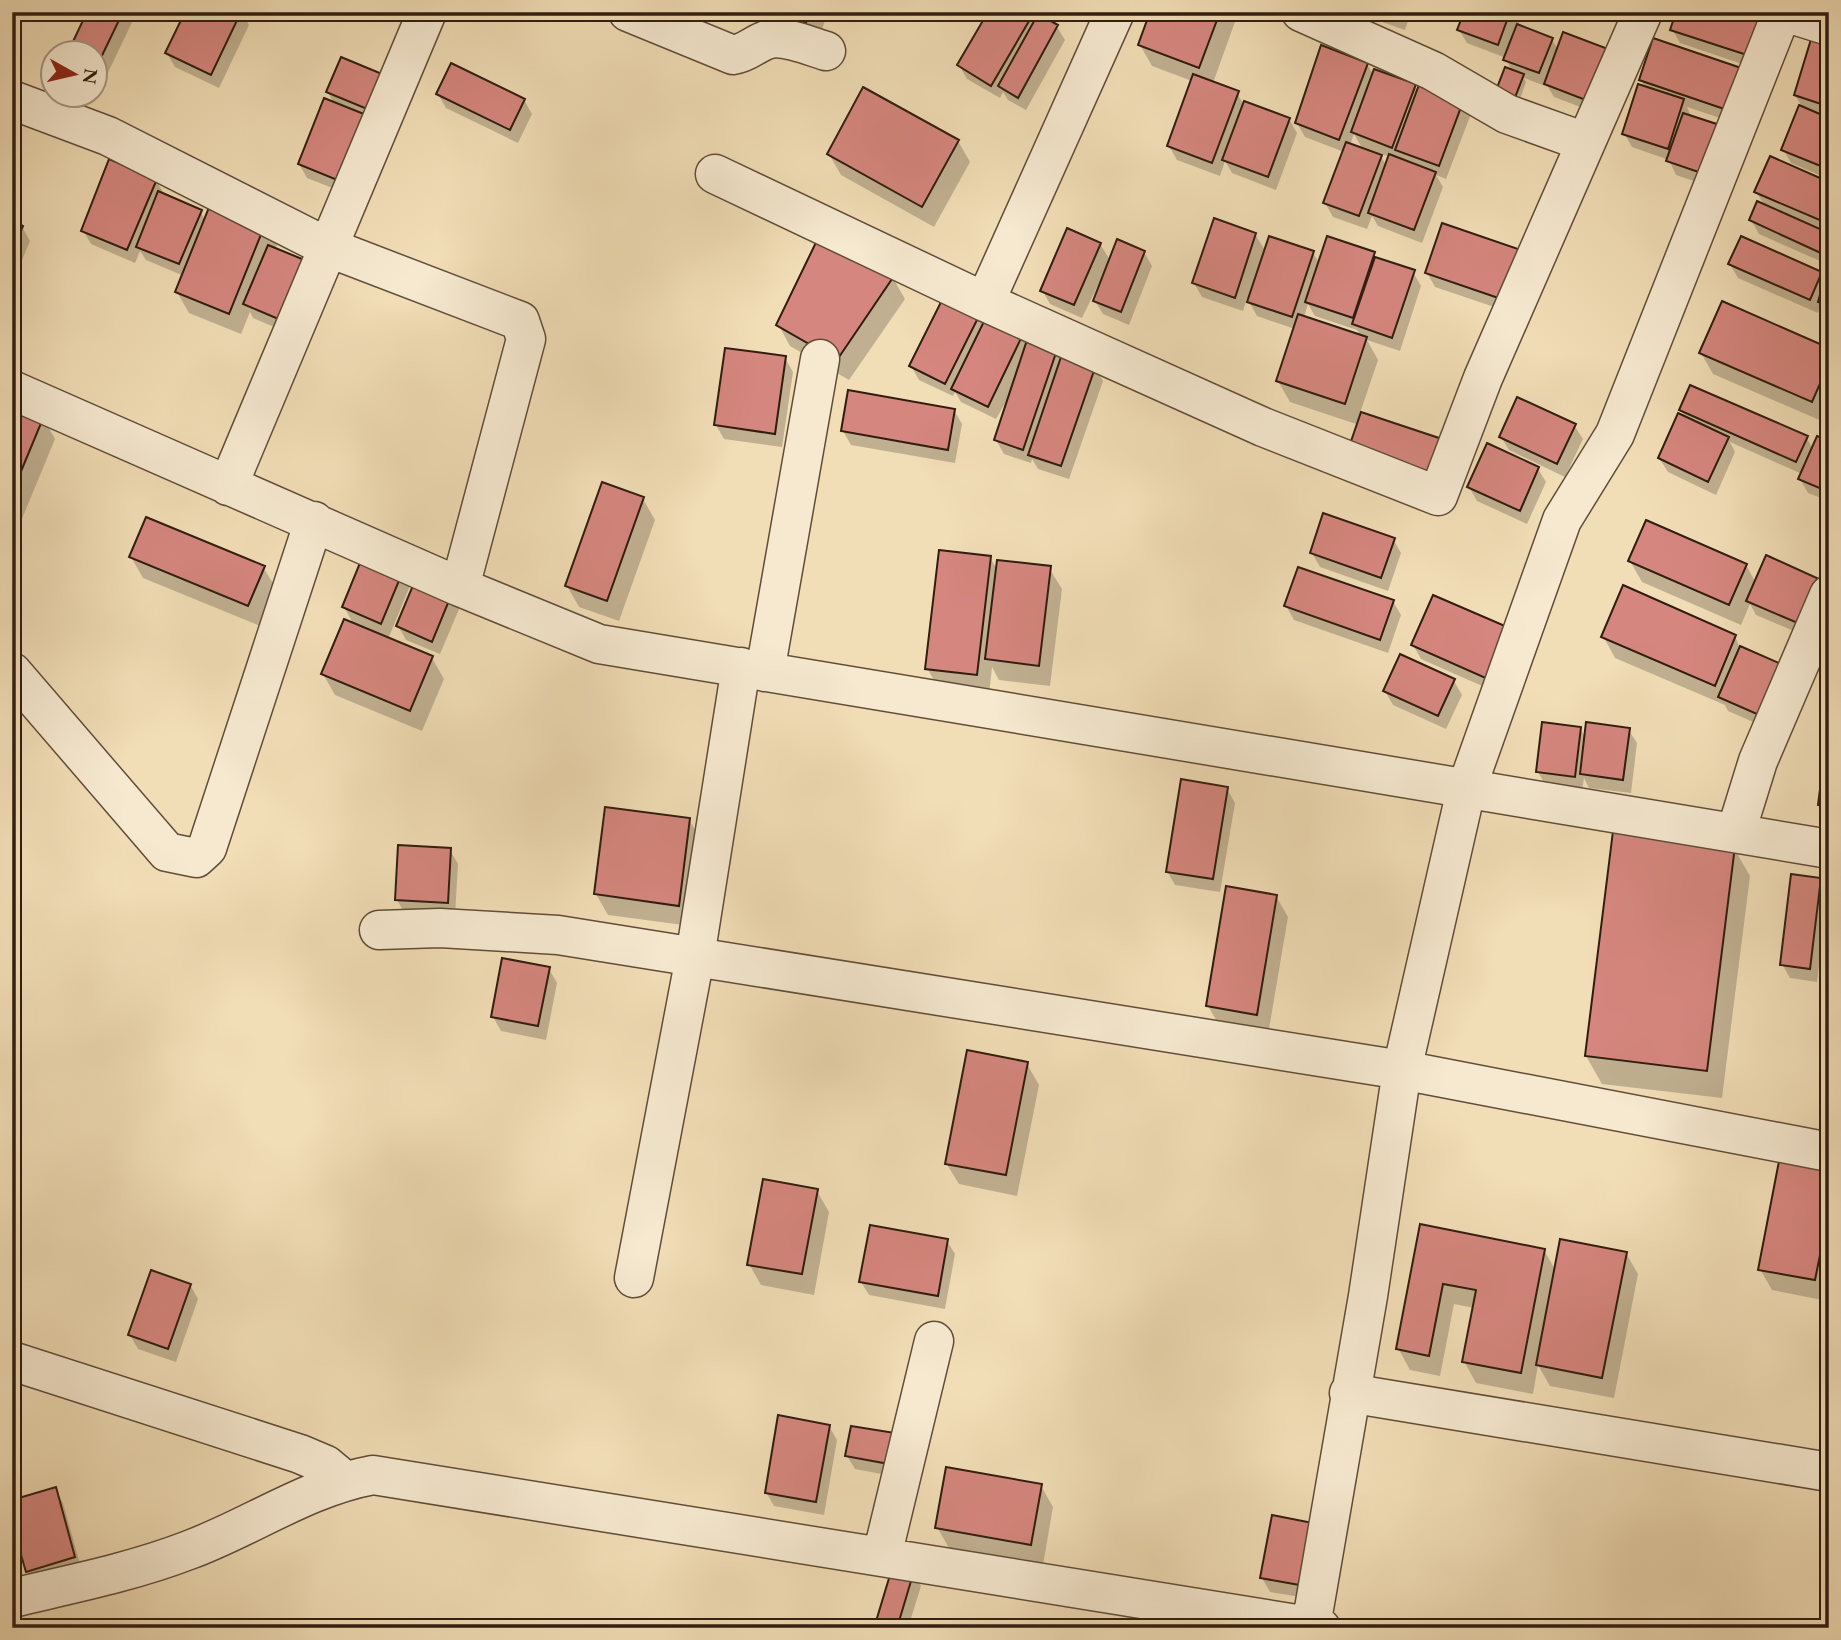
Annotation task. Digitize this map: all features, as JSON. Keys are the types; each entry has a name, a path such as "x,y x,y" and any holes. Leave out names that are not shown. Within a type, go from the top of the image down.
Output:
{"street":[{"path":"228,486 427,12"},
{"path":"628,12 733,55 745,53 765,40 775,38 826,51"},
{"path":"985,302 1115,12"},
{"path":"1301,12 1433,71 1507,114 1585,142"},
{"path":"715,174 985,302 1263,427 1438,496 1483,377 1643,12"},
{"path":"12,1598 139,1567 190,1550 344,1480 373,1475 1316,1627 1349,1393 1402,1070 1465,790 1562,520 1615,434 1783,12 1829,26"},
{"path":"12,100 108,136 327,247 520,321 526,338 460,587"},
{"path":"634,1278 753,670 820,359"},
{"path":"12,390 460,587 598,644 1829,849"},
{"path":"12,672 167,852 196,858 207,848 314,521"},
{"path":"1736,832 1758,761 1829,594"},
{"path":"379,930 440,928 558,935 1402,1070 1829,1152"},
{"path":"882,1556 934,1341"},
{"path":"12,1361 300,1454 326,1465 344,1480"},
{"path":"1349,1393 1829,1472"}],"building":[{"path":"87,12 123,12 108,43 108,38 75,38"},
{"path":"185,12 241,12 211,75 165,53"},
{"path":"777,12 809,12 806,23"},
{"path":"988,12 1026,12 1032,16 991,86 957,65"},
{"path":"1150,12 1220,12 1199,68 1138,45"},
{"path":"1464,12 1510,12 1498,45 1457,30"},
{"path":"1676,12 1731,12 1761,22 1750,56 1670,30"},
{"path":"1038,14 1058,25 1018,98 998,86"},
{"path":"1517,24 1553,38 1539,73 1503,60"},
{"path":"1563,32 1616,52 1596,104 1544,84"},
{"path":"1812,36 1829,41 1829,78 1821,104 1794,95"},
{"path":"1653,38 1744,69 1730,111 1639,80"},
{"path":"1321,45 1368,63 1339,140 1295,123"},
{"path":"341,57 387,76 372,111 326,92"},
{"path":"451,63 525,99 510,130 436,94"},
{"path":"1505,67 1524,74 1511,108 1492,101"},
{"path":"1374,69 1416,84 1392,148 1351,132"},
{"path":"1193,74 1239,91 1212,163 1167,146"},
{"path":"1420,82 1464,99 1439,166 1395,150"},
{"path":"1638,84 1684,99 1668,149 1622,134"},
{"path":"863,87 959,140 922,207 827,154"},
{"path":"324,98 369,116 342,182 298,164"},
{"path":"1244,101 1290,118 1268,177 1222,160"},
{"path":"1799,105 1829,118 1828,169 1781,150"},
{"path":"1683,113 1732,129 1716,178 1666,161"},
{"path":"1346,142 1382,155 1359,216 1323,203"},
{"path":"1389,154 1436,172 1414,230 1368,213"},
{"path":"1770,156 1829,182 1829,224 1754,192"},
{"path":"109,159 157,179 127,250 81,231"},
{"path":"158,191 202,210 179,264 136,247"},
{"path":"212,200 266,222 229,314 175,292"},
{"path":"1757,201 1829,233 1823,254 1749,220"},
{"path":"1214,218 1256,233 1235,298 1192,283"},
{"path":"12,221 23,226 12,252"},
{"path":"1442,223 1524,251 1507,301 1425,273"},
{"path":"823,228 894,276 837,360 776,325"},
{"path":"1067,228 1101,243 1074,305 1040,291"},
{"path":"1269,236 1314,251 1292,317 1247,302"},
{"path":"1327,236 1375,252 1353,318 1305,302"},
{"path":"1741,236 1822,272 1810,300 1728,264"},
{"path":"1117,239 1145,251 1121,312 1093,301"},
{"path":"268,245 307,261 283,321 243,304"},
{"path":"1375,257 1415,270 1392,338 1352,324"},
{"path":"1829,262 1829,305 1818,302"},
{"path":"948,288 984,306 945,384 909,366"},
{"path":"1722,301 1829,348 1829,363 1812,402 1699,353"},
{"path":"990,309 1026,328 988,407 951,389"},
{"path":"1298,314 1367,337 1345,404 1276,381"},
{"path":"1027,340 1057,350 1023,450 994,440"},
{"path":"725,348 786,356 775,434 714,425"},
{"path":"1062,354 1096,365 1061,466 1028,455"},
{"path":"1690,385 1808,436 1796,462 1679,410"},
{"path":"848,390 955,409 948,450 841,431"},
{"path":"1517,397 1576,424 1557,464 1499,437"},
{"path":"12,403 44,416 12,493"},
{"path":"1361,412 1445,440 1431,481 1347,453"},
{"path":"1678,413 1729,437 1708,482 1658,458"},
{"path":"1817,436 1829,441 1829,492 1798,479"},
{"path":"1487,443 1539,467 1520,511 1467,487"},
{"path":"602,482 644,497 607,601 565,586"},
{"path":"1323,513 1395,538 1381,578 1310,553"},
{"path":"146,517 265,566 248,606 129,557"},
{"path":"1646,520 1747,564 1729,605 1628,561"},
{"path":"939,550 991,556 977,675 925,669"},
{"path":"364,553 403,571 381,624 342,607"},
{"path":"1766,555 1819,579 1800,624 1746,601"},
{"path":"997,560 1051,566 1039,666 985,659"},
{"path":"1298,567 1394,600 1380,640 1284,606"},
{"path":"419,571 455,586 432,642 396,626"},
{"path":"1623,585 1736,635 1715,686 1601,637"},
{"path":"1433,595 1512,629 1490,680 1411,645"},
{"path":"344,619 433,656 410,711 321,674"},
{"path":"1740,646 1788,667 1766,718 1718,697"},
{"path":"1400,654 1455,679 1438,716 1383,691"},
{"path":"1542,722 1581,727 1575,777 1536,772"},
{"path":"1586,722 1630,728 1623,780 1580,774"},
{"path":"1829,734 1829,807 1818,805"},
{"path":"1181,779 1228,787 1213,879 1166,872"},
{"path":"605,807 690,818 679,906 594,894"},
{"path":"1613,831 1735,846 1707,1071 1585,1056"},
{"path":"398,845 451,848 448,903 395,900"},
{"path":"1791,874 1821,878 1810,969 1780,965"},
{"path":"1226,886 1277,895 1257,1015 1206,1006"},
{"path":"502,958 550,967 538,1026 491,1017"},
{"path":"967,1050 1028,1062 1006,1175 945,1164"},
{"path":"1780,1156 1829,1166 1829,1210 1815,1280 1758,1270"},
{"path":"763,1179 818,1189 802,1274 747,1265"},
{"path":"1420,1224 1545,1249 1521,1373 1462,1362 1476,1290 1443,1284 1429,1356 1396,1349"},
{"path":"870,1225 948,1239 938,1296 859,1282"},
{"path":"1560,1239 1627,1252 1602,1378 1536,1365"},
{"path":"151,1270 191,1284 168,1349 128,1335"},
{"path":"778,1415 830,1425 816,1502 765,1493"},
{"path":"851,1426 895,1433 889,1464 845,1456"},
{"path":"946,1467 1042,1484 1031,1545 935,1528"},
{"path":"56,1487 75,1557 26,1572 12,1524 12,1500"},
{"path":"1272,1515 1323,1525 1311,1587 1260,1578"},
{"path":"893,1565 914,1571 897,1628 874,1628"}]}
